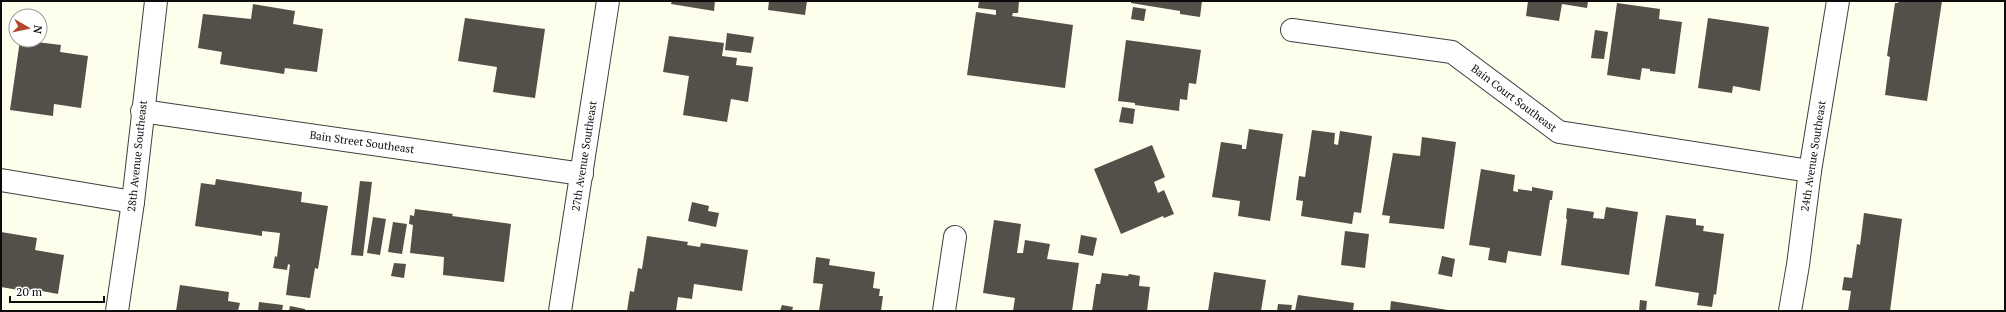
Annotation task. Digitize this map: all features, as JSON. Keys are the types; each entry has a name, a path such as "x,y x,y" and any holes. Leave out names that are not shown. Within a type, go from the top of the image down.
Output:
{"street":[{"name":"28th Avenue Southeast","path":"117,311 133,202 142,111 156,1"},
{"name":"27th Avenue Southeast","path":"560,311 608,1"},
{"name":"24th Avenue Southeast","path":"1790,311 1798,265 1810,171 1838,1"},
{"name":"Bain Court Southeast","path":"1292,30 1452,52 1559,132 1810,171"},
{"name":"Bain Street Southeast","path":"142,111 582,174"},
{"path":"1,180 133,202"},
{"path":"944,311 955,237"}],"building":[{"path":"672,1 715,1 714,11 671,4"},
{"path":"769,1 807,1 805,15 768,10"},
{"path":"979,1 1019,1 1018,13 1013,13 1012,16 1073,25 1065,88 967,75 976,12 996,15 996,10 978,8"},
{"path":"1131,1 1202,1 1200,17 1180,14 1180,11 1131,3"},
{"path":"1528,1 1588,1 1587,8 1562,4 1559,21 1526,16"},
{"path":"1899,1 1942,1 1927,101 1885,95 1890,57 1887,56 1895,3 1898,3"},
{"path":"1617,3 1660,9 1659,19 1682,22 1675,74 1650,71 1650,69 1642,68 1640,80 1607,75"},
{"path":"253,4 295,11 293,24 323,29 317,72 285,68 284,74 220,64 222,52 198,48 203,14 251,19"},
{"path":"1133,7 1146,9 1144,21 1131,19"},
{"path":"465,18 545,29 535,98 493,92 497,67 458,61"},
{"path":"1708,18 1769,27 1760,91 1733,86 1732,93 1698,88"},
{"path":"1595,30 1608,32 1604,59 1591,58"},
{"path":"727,33 754,37 751,53 725,50"},
{"path":"669,36 724,43 722,56 737,58 736,65 753,67 748,102 731,99 727,122 683,115 689,76 663,72"},
{"path":"1126,40 1201,50 1196,84 1189,83 1187,100 1180,99 1179,111 1118,101"},
{"path":"48,43 61,45 60,52 88,56 81,108 54,104 53,116 10,110 19,48 48,48"},
{"path":"1122,107 1135,109 1133,124 1119,122"},
{"path":"1249,129 1283,134 1270,221 1238,216 1240,201 1212,197 1221,142 1242,145 1242,149 1246,149"},
{"path":"1312,130 1335,133 1334,144 1338,145 1340,131 1372,136 1361,213 1354,212 1352,224 1301,216 1303,201 1296,200 1299,176 1305,177"},
{"path":"1422,137 1456,142 1444,229 1389,223 1390,216 1382,215 1393,153 1420,156"},
{"path":"1152,145 1165,177 1154,182 1158,193 1164,190 1174,214 1164,218 1163,216 1121,234 1094,169"},
{"path":"1481,169 1515,175 1513,191 1518,192 1518,189 1532,191 1532,187 1553,191 1552,200 1550,200 1541,256 1508,251 1506,263 1488,260 1490,248 1469,245"},
{"path":"216,179 302,192 301,202 328,206 318,269 315,268 310,298 286,295 290,265 288,264 287,270 273,268 275,256 277,257 280,233 262,231 262,236 195,226 201,183 215,185"},
{"path":"360,181 372,182 363,256 351,255"},
{"path":"692,202 709,206 708,211 719,213 716,227 688,221"},
{"path":"1606,207 1638,212 1629,275 1561,265 1567,208 1594,212 1593,218 1604,219"},
{"path":"415,209 453,214 452,216 511,224 504,282 443,275 444,257 410,253 413,225 409,224 410,215 414,216"},
{"path":"1864,213 1902,219 1890,311 1848,311 1851,291 1842,290 1844,277 1852,278 1857,244 1860,245"},
{"path":"1666,215 1696,219 1696,225 1704,226 1703,231 1724,234 1716,295 1714,294 1712,307 1697,305 1699,293 1655,286"},
{"path":"373,217 386,219 380,255 367,253"},
{"path":"994,220 1021,224 1017,253 1023,253 1025,240 1050,244 1047,259 1079,263 1072,311 1013,311 1015,298 983,293"},
{"path":"393,222 407,224 402,254 388,252"},
{"path":"1345,231 1369,234 1365,268 1341,265"},
{"path":"1,232 37,238 35,250 64,255 58,294 31,289 30,292 1,287"},
{"path":"1081,235 1097,238 1093,256 1078,253"},
{"path":"647,236 688,242 687,245 700,247 701,243 748,250 742,291 694,284 692,299 678,297 676,311 627,311 630,291 634,292 638,268 642,269"},
{"path":"1442,256 1455,259 1452,277 1438,274"},
{"path":"816,257 830,259 829,265 875,272 873,288 880,289 879,296 883,296 881,311 819,311 823,284 813,283"},
{"path":"394,263 406,264 404,278 391,276"},
{"path":"1214,272 1266,280 1261,311 1208,311"},
{"path":"1102,273 1140,276 1139,286 1150,287 1147,311 1092,311 1096,284 1100,284"},
{"path":"180,285 229,292 228,301 240,303 238,311 176,311"},
{"path":"1298,295 1354,303 1353,311 1295,311"},
{"path":"1640,300 1647,301 1646,311 1639,311"},
{"path":"1391,301 1448,310 1448,311 1390,311"},
{"path":"259,302 283,305 282,311 258,311"},
{"path":"1278,304 1292,305 1291,311 1277,311"},
{"path":"782,305 793,307 792,311 780,311"},
{"path":"290,306 305,309 305,311 289,311"}]}
